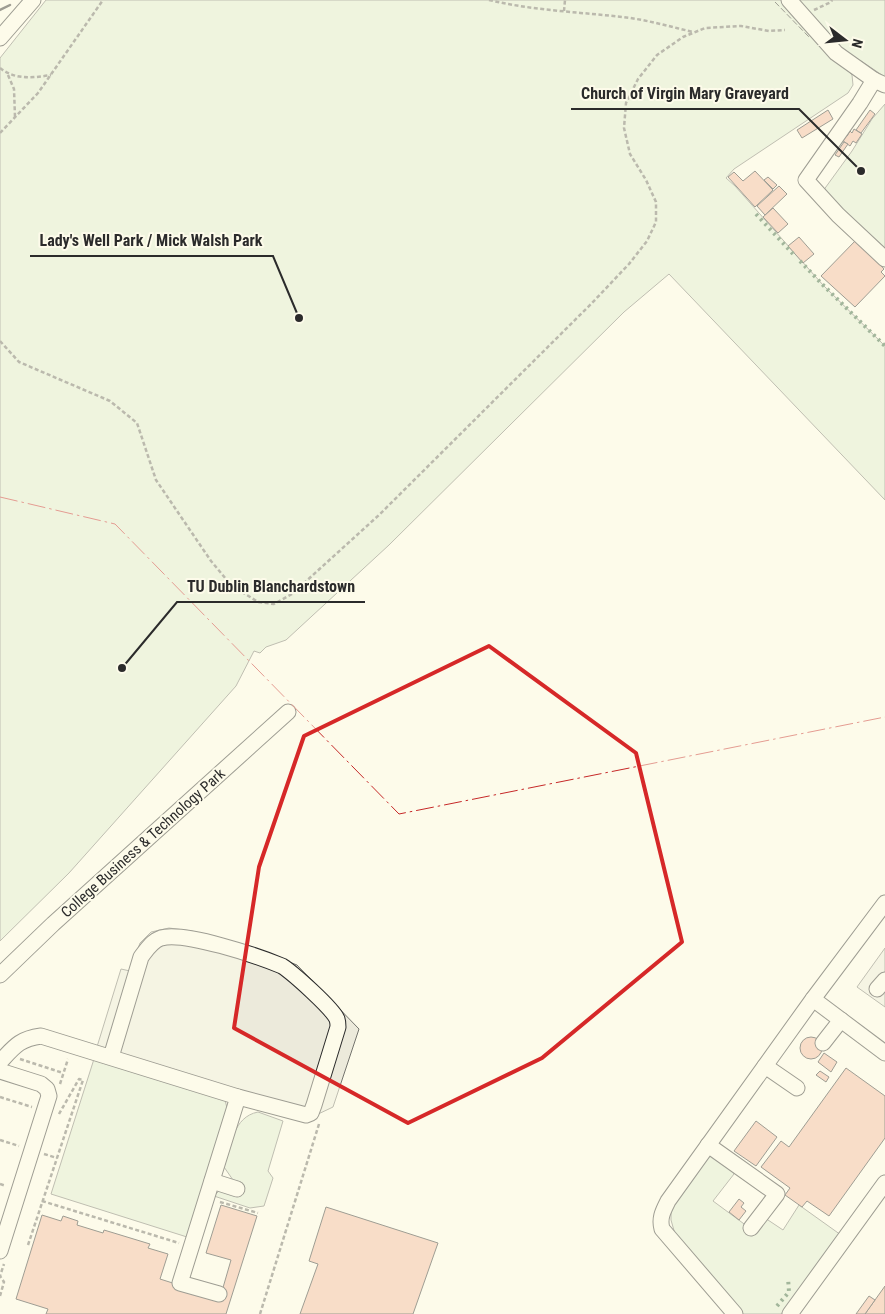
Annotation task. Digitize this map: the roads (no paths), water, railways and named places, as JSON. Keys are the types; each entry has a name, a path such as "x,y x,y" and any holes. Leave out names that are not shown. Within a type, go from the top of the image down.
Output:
{"street":[{"path":"0,38 33,0"},
{"path":"789,0 836,54 880,83 860,103 806,180 838,215 885,259"},
{"name":"College Business & Technology Park","path":"0,975 53,924 288,712"},
{"path":"735,1314 662,1229 660,1221 668,1201 813,999 885,903"},
{"path":"0,1062 14,1046 26,1038 41,1036 238,1097 306,1115 311,1113 314,1105 338,1027 338,1020 290,971 282,966 192,938 161,938 149,945 141,956 111,1057"},
{"path":"813,999 885,1053"},
{"path":"823,1042 841,1020"},
{"path":"765,1066 797,1088"},
{"path":"0,1071 41,1084 47,1089 49,1096 0,1251"},
{"path":"219,1294 180,1283 238,1097"},
{"path":"708,1145 777,1194 751,1228"},
{"path":"212,1181 237,1189"},
{"path":"790,1314 885,1183"}],"place":[{"name":"Church of Virgin Mary Graveyard","path":"861,171"},
{"name":"Lady's Well Park / Mick Walsh Park","path":"299,318"},
{"name":"TU Dublin Blanchardstown","path":"122,668"}]}
